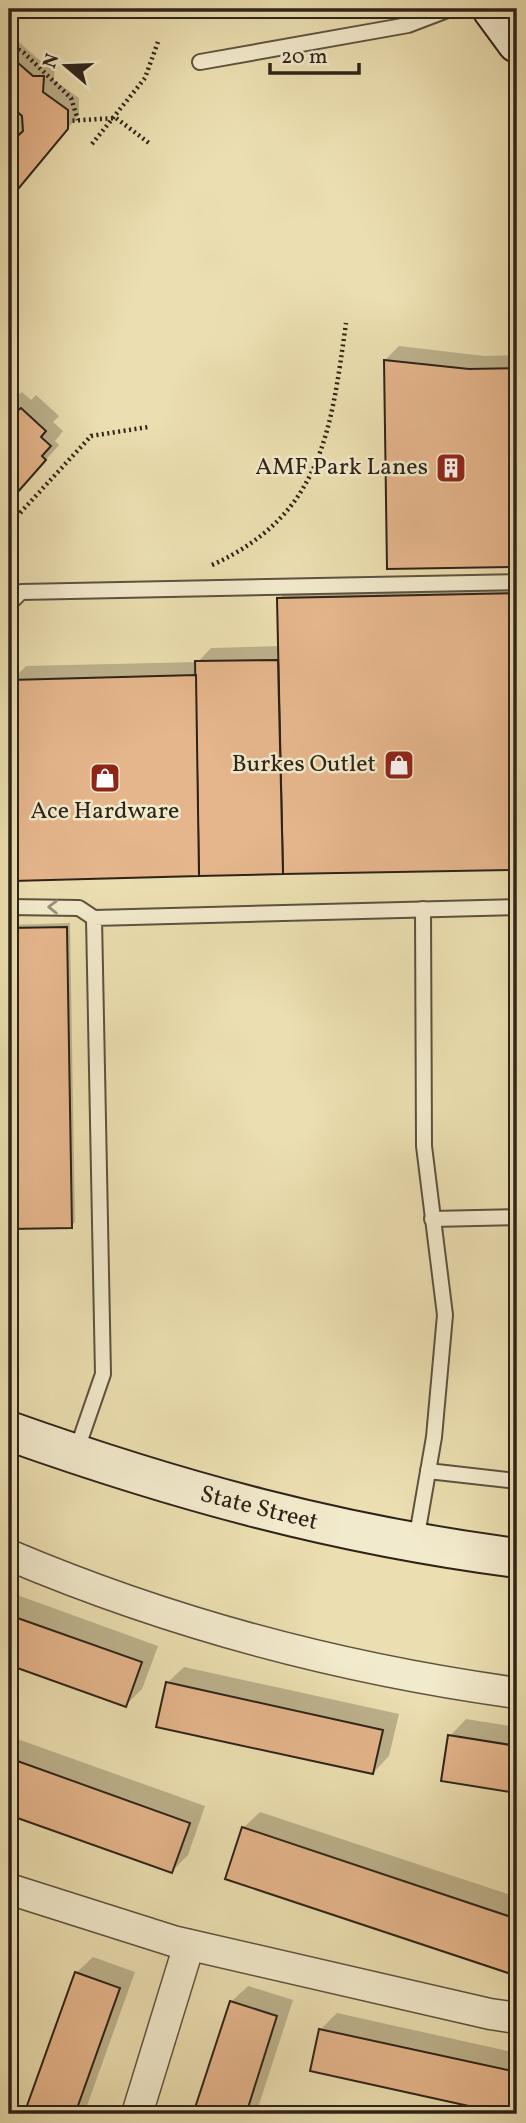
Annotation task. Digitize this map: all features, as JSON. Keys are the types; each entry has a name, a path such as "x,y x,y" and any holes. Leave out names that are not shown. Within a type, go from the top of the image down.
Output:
{"main road":[{"path":"492,9 517,43"},
{"name":"State Street","path":"9,1431 189,1492 324,1526 416,1544 517,1558"}],"street":[{"path":"9,1555 81,1585 195,1624 330,1661 517,1693"},
{"path":"9,1889 189,1945 517,2018"},
{"path":"137,2114 189,1945"}],"lane":[{"path":"200,62 408,25 450,9"},
{"path":"9,604 21,592 517,582"},
{"path":"9,907 79,908 94,918 517,906"},
{"path":"416,1544 428,1471 445,1315 424,1146 424,909"},
{"path":"75,1454 103,1374 94,918"},
{"path":"432,1219 517,1217"},
{"path":"428,1471 517,1481"}],"path":[{"path":"92,144 116,118 145,78 159,39"},
{"path":"9,44 24,53 72,97 78,120"},
{"path":"67,121 116,118 149,143"},
{"path":"209,567 258,539 299,498 312,475 333,412 346,323"},
{"path":"9,525 91,436 148,427"},
{"path":"9,505 19,514"}],"green space":[{"path":"9,104 22,116 23,131 9,144"}],"building":[{"path":"9,55 33,76 44,76 43,92 68,110 68,129 9,200 9,144 23,131 22,116 9,104"},
{"name":"AMF Park Lanes","path":"384,360 469,369 517,368 517,567 387,569"},
{"path":"9,406 16,412 21,408 46,431 41,437 51,446 42,456 46,460 9,502"},
{"name":"Burkes Outlet","path":"517,593 517,870 283,874 277,598"},
{"path":"278,660 283,874 199,876 195,661"},
{"name":"Ace Hardware","path":"196,675 199,876 13,881 10,680"},
{"path":"67,927 72,1228 9,1229 9,928"},
{"path":"9,1615 142,1662 126,1707 9,1665"},
{"path":"166,1682 383,1730 373,1774 156,1727"},
{"path":"448,1735 517,1746 517,1793 441,1781"},
{"path":"9,1758 190,1823 172,1873 9,1815"},
{"path":"242,1827 517,1919 517,1976 225,1879"},
{"path":"75,1972 120,1988 75,2114 24,2114"},
{"path":"230,2001 277,2016 246,2114 193,2114"},
{"path":"319,2029 517,2072 517,2114 505,2114 310,2071"}],"place":[{"name":"AMF Park Lanes","path":"451,468"},
{"name":"Burkes Outlet","path":"399,765"},
{"name":"Ace Hardware","path":"105,778"}]}
